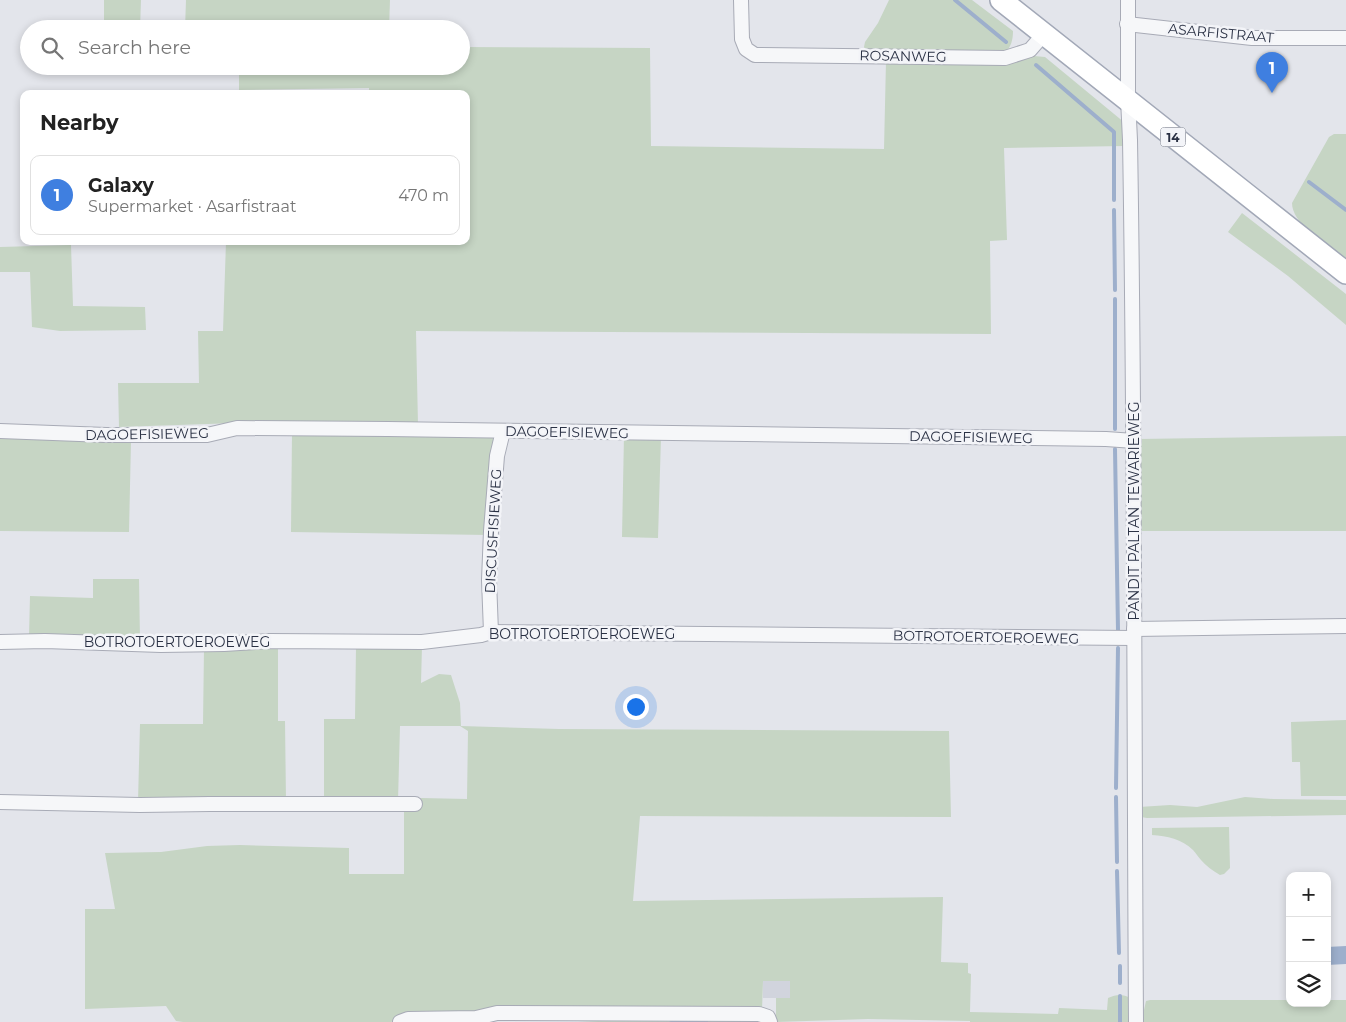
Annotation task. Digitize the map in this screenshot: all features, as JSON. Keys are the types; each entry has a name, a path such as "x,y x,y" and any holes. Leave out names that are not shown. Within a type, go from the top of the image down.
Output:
{"main road":[{"name":"14","path":"1001,0 1346,273"}],"street":[{"name":"ROSANWEG","path":"741,0 742,39 746,49 755,55 1005,58 1030,50 1044,34"},
{"name":"PANDIT PALTAN TEWARIEWEG","path":"1128,0 1134,441 1136,1022"},
{"name":"ASARFISTRAAT","path":"1127,24 1252,38 1346,38"},
{"name":"DAGOEFISIEWEG","path":"0,431 106,435 207,435 237,428 388,429 1134,441"},
{"name":"DISCUSFISIEWEG","path":"491,632 489,580 491,531 497,456 503,431"},
{"name":"BOTROTOERTOEROEWEG","path":"0,642 45,641 161,644 224,644 268,641 422,642 481,635 491,632 1134,634 1346,626"},
{"path":"0,802 140,805 414,804"},
{"path":"400,1022 408,1019 476,1018 498,1013 759,1014 768,1017 770,1022"}],"shaded area":[{"path":"763,981 790,981 790,998 763,998"}],"green space":[{"path":"104,0 141,0 140,20 104,20"},
{"path":"186,0 390,0 389,20 185,20"},
{"path":"889,0 972,0 1013,31 1013,37 1005,53 866,51 864,47 865,42 878,23"},
{"path":"470,47 650,48 651,146 884,149 886,61 1016,62 1034,56 1045,57 1125,123 1124,146 1004,148 1007,240 990,241 991,334 416,331 418,425 237,423 119,427 118,383 199,383 198,331 223,331 226,245 470,245 470,90 369,90 369,88 239,90 239,75 470,75"},
{"path":"1334,134 1346,134 1346,261 1305,228 1298,220 1292,203 1329,137"},
{"path":"1242,213 1346,294 1346,325 1288,276 1228,232"},
{"path":"71,245 73,306 145,307 146,330 60,331 32,327 30,272 0,272 0,247"},
{"path":"292,432 495,437 488,535 291,532"},
{"path":"624,435 661,437 658,538 622,537"},
{"path":"1346,436 1346,531 1140,531 1139,439"},
{"path":"0,438 131,441 129,532 0,531"},
{"path":"93,579 139,579 140,640 29,637 30,596 93,598"},
{"path":"278,645 278,721 285,721 286,801 138,802 140,724 203,724 204,648"},
{"path":"422,646 421,683 439,674 451,675 460,703 461,726 559,729 949,731 951,817 640,816 633,901 943,897 941,962 968,963 968,973 971,974 970,1012 1058,1014 1059,1008 1107,1010 1108,998 1120,995 1131,998 1131,1022 970,1022 868,1019 776,1022 776,998 790,998 790,981 763,981 762,1010 408,1016 391,1022 183,1022 176,1021 166,1006 85,1009 85,909 115,909 105,853 161,852 207,846 240,845 349,848 349,874 404,874 404,808 421,807 421,798 467,799 468,731 460,726 400,726 398,801 324,801 324,719 355,719 356,647"},
{"path":"1346,720 1346,796 1301,796 1300,762 1292,762 1291,722"},
{"path":"1245,797 1346,800 1346,815 1147,818 1141,817 1139,807 1170,805 1197,807"},
{"path":"1229,827 1230,868 1220,875 1207,866 1184,843 1169,837 1152,835 1152,828"},
{"path":"1286,1000 1286,1007 1331,1007 1331,1000 1346,1000 1346,1022 1143,1022 1146,1001"},
{"path":"578,1015 752,1016 766,1022 598,1022 578,1021"}],"water":[{"path":"1346,946 1346,964 1331,965 1331,947"}],"waterway":[{"path":"955,0 1006,42"},
{"path":"1036,65 1114,132 1114,200"},
{"path":"1309,182 1346,210"},
{"path":"1114,210 1115,290"},
{"path":"1115,299 1115,429"},
{"path":"1115,449 1118,630"},
{"path":"1116,788 1118,648"},
{"path":"1116,797 1117,862"},
{"path":"1117,871 1119,953"},
{"path":"1120,966 1120,983"},
{"path":"1120,996 1120,1022"},
{"path":"671,1020 706,1022"}],"place":[{"name":"Galaxy","path":"1272,93"}]}
